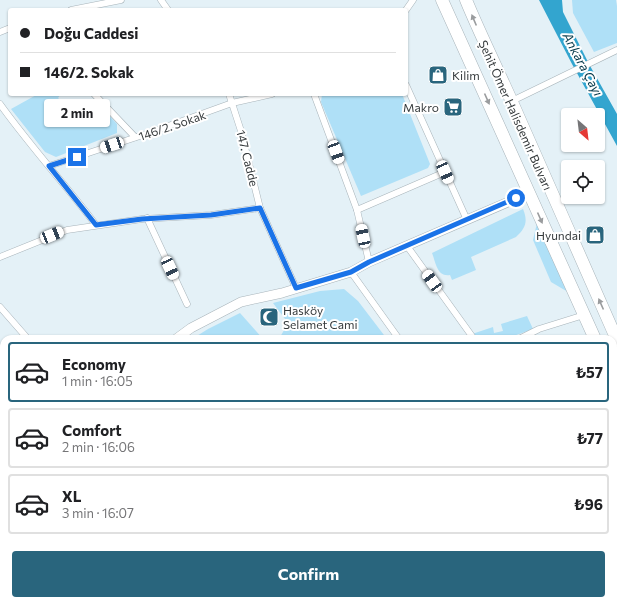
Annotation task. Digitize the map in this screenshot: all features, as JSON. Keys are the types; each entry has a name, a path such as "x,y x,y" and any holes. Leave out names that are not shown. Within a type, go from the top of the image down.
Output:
{"highway":[{"name":"Şehit Ömer Halisdemir Bulvarı","path":"442,0 593,335"},
{"name":"Şehit Ömer Halisdemir Bulvarı","path":"466,0 615,335"}],"street":[{"path":"81,8 121,0"},
{"path":"512,101 617,50"},
{"path":"408,89 467,220"},
{"path":"96,96 136,137"},
{"name":"147. Cadde","path":"230,96 241,131 260,208 296,288"},
{"name":"146/2. Sokak","path":"49,166 232,103 263,96"},
{"path":"315,96 357,210 369,262"},
{"path":"0,104 96,225"},
{"path":"357,210 445,172"},
{"path":"181,335 191,328 241,302 282,293 351,272 369,262 529,193"},
{"path":"0,257 67,230 147,218 211,215 260,208"},
{"path":"147,218 187,304"},
{"path":"407,246 471,335"},
{"path":"351,272 396,335"},
{"path":"0,307 24,335"},
{"path":"527,335 539,329 584,315"}],"shaded area":[{"path":"572,0 616,0 617,43 594,52 573,13"},
{"path":"34,96 60,96 58,98 83,121 100,106 117,124 117,133 56,157 45,152 11,109"},
{"path":"322,96 403,96 430,164 428,168 361,196 321,102"},
{"path":"523,209 526,221 522,231 516,237 471,257 476,270 452,280 450,275 442,274 440,272 432,253"},
{"path":"537,223 568,292 551,282 533,240"},
{"path":"344,289 358,301 384,335 281,335 288,323 273,303 320,291"},
{"path":"240,313 259,335 198,335"},
{"path":"527,316 533,329 516,335 472,334 493,327 494,333 503,331 501,324"}],"water":[{"name":"Ankara Çayı","path":"539,0 562,0 563,12 589,64 617,114 617,146 605,124 605,108 596,108"}],"place":[{"name":"Kilim","path":"438,75"},
{"name":"Makro","path":"453,107"},
{"name":"Hyundai","path":"595,235"},
{"name":"Hasköy Selamet Cami","path":"269,317"}],"route":[{"path":"77,157 49,166 96,225 142,219 211,215 260,208 296,288 351,272 369,262 516,198"}]}
